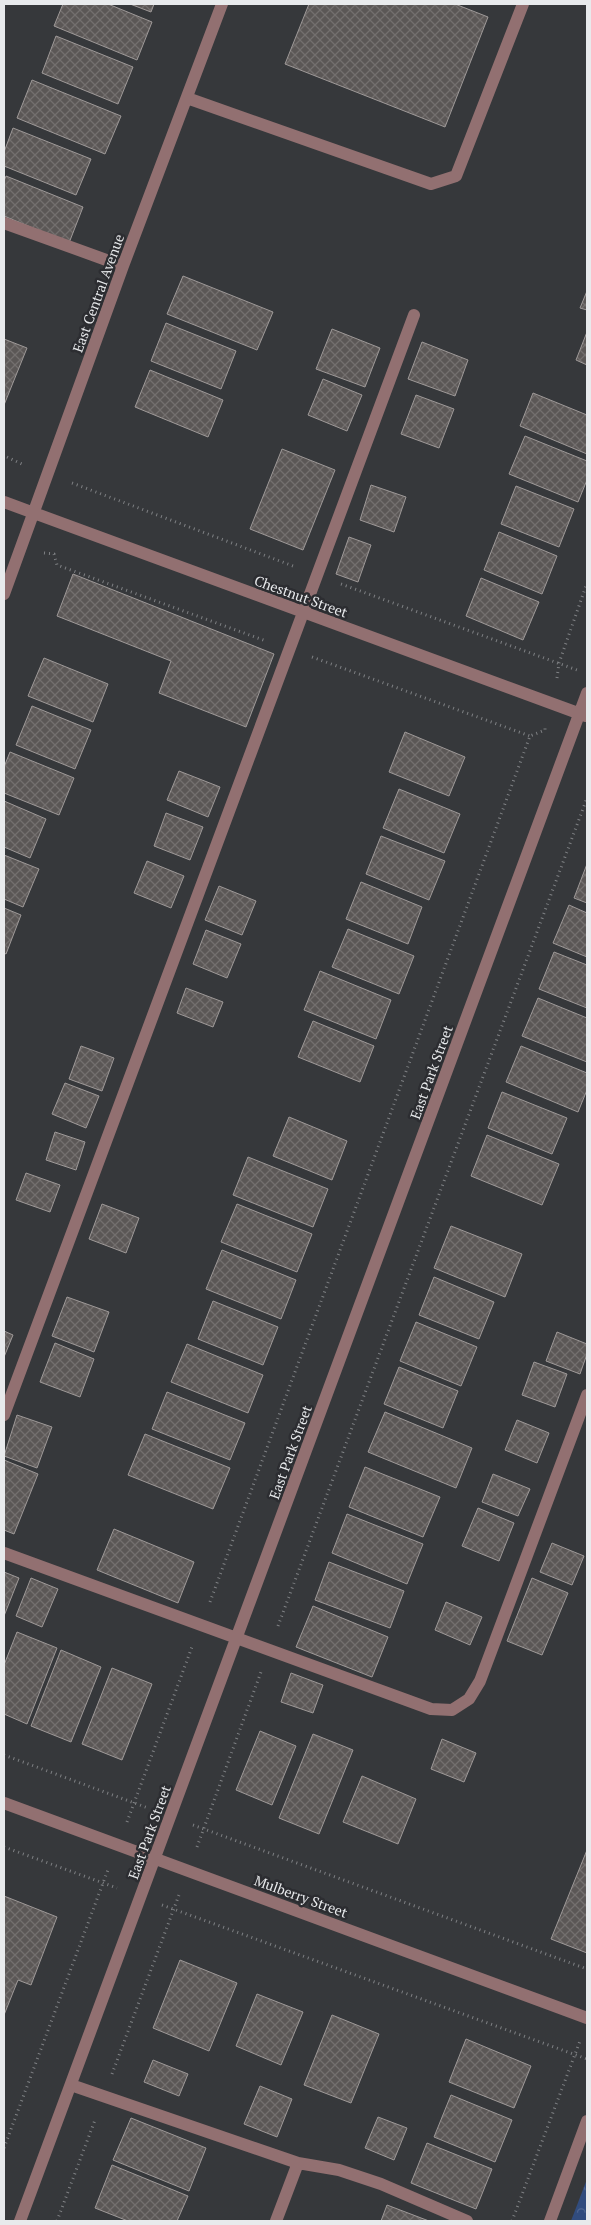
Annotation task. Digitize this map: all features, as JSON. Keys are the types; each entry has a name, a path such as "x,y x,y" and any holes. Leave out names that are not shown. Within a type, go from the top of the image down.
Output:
{"street":[{"name":"East Central Avenue","path":"4,594 123,266 222,4"},
{"path":"187,98 431,184 456,176 523,4"},
{"path":"4,222 123,266"},
{"path":"4,1415 414,315"},
{"name":"Chestnut Street","path":"4,502 583,715"},
{"name":"East Park Street","path":"20,2221 236,1638 583,715 587,693"},
{"path":"4,1553 431,1709 452,1710 469,1699 480,1681 587,1395"},
{"name":"Mulberry Street","path":"4,1803 587,2018"},
{"path":"71,2085 298,2163 339,2170 381,2184 467,2221"},
{"path":"550,2221 587,2121"},
{"path":"276,2221 298,2163"}],"path":[{"path":"4,2148 102,1883 201,1625 530,736 545,730 554,704 558,663 587,583"},
{"path":"57,2221 587,798"},
{"path":"4,1755 587,1969"},
{"path":"4,1847 587,2059"},
{"path":"512,2221 581,2038"}],"green space":[{"path":"587,2179 587,2221 571,2221"}],"building":[{"path":"63,4 108,4 152,22 137,60 54,26"},
{"path":"130,4 154,4 151,12"},
{"path":"309,4 455,4 488,17 445,127 285,64"},
{"path":"56,36 133,67 118,104 42,73"},
{"path":"32,80 121,116 105,154 17,118"},
{"path":"13,128 91,159 76,195 4,166 4,152"},
{"path":"6,176 83,207 69,243 4,216 4,181"},
{"path":"183,276 273,312 257,350 167,314"},
{"path":"587,291 587,310 580,308"},
{"path":"166,323 236,351 221,389 151,361"},
{"path":"332,329 380,348 365,387 316,369"},
{"path":"587,332 587,365 576,360"},
{"path":"4,339 27,348 4,405"},
{"path":"422,342 468,360 455,396 408,379"},
{"path":"150,370 223,400 208,437 135,407"},
{"path":"323,379 362,395 347,431 308,415"},
{"path":"533,393 587,415 587,454 520,426"},
{"path":"416,395 454,409 439,448 401,434"},
{"path":"525,436 587,461 587,480 578,502 509,474"},
{"path":"282,449 335,470 303,550 250,529"},
{"path":"371,485 406,497 394,532 360,520"},
{"path":"516,486 574,509 559,547 501,524"},
{"path":"499,532 557,556 542,594 484,570"},
{"path":"349,537 371,545 358,582 336,574"},
{"path":"73,574 274,654 246,727 159,693 171,661 57,616"},
{"path":"481,578 539,602 523,640 466,616"},
{"path":"44,658 108,684 93,722 28,696"},
{"path":"32,706 91,730 75,769 16,745"},
{"path":"405,732 465,757 449,796 389,772"},
{"path":"10,752 74,778 59,815 4,793 4,767"},
{"path":"179,771 220,787 208,817 167,800"},
{"path":"399,789 460,814 444,853 383,828"},
{"path":"4,801 46,819 30,858 4,847"},
{"path":"166,813 203,827 190,860 154,846"},
{"path":"381,836 445,861 429,900 366,874"},
{"path":"4,855 39,869 23,907 4,899"},
{"path":"147,861 184,876 171,908 134,893"},
{"path":"587,864 587,903 574,898"},
{"path":"361,882 422,907 408,944 346,919"},
{"path":"219,886 256,901 242,935 205,920"},
{"path":"569,905 587,913 587,957 553,943"},
{"path":"4,908 21,915 6,954 4,953"},
{"path":"348,929 414,956 399,994 332,967"},
{"path":"206,930 241,944 227,978 193,964"},
{"path":"554,952 587,965 587,1008 539,989"},
{"path":"320,971 391,1000 376,1039 304,1010"},
{"path":"186,988 223,1002 213,1027 177,1013"},
{"path":"538,998 587,1018 587,1062 522,1036"},
{"path":"313,1021 374,1046 360,1082 298,1057"},
{"path":"81,1046 114,1058 102,1091 69,1079"},
{"path":"521,1046 587,1073 587,1090 578,1112 506,1082"},
{"path":"65,1083 99,1096 86,1128 52,1114"},
{"path":"502,1092 567,1118 552,1154 488,1128"},
{"path":"289,1117 347,1141 332,1180 273,1156"},
{"path":"55,1132 85,1142 76,1170 46,1160"},
{"path":"487,1135 559,1164 542,1205 471,1176"},
{"path":"248,1157 328,1189 313,1227 233,1195"},
{"path":"26,1173 60,1185 50,1212 16,1200"},
{"path":"102,1204 139,1218 126,1253 89,1239"},
{"path":"237,1204 312,1234 297,1272 221,1242"},
{"path":"451,1226 522,1254 505,1297 434,1268"},
{"path":"222,1250 296,1280 281,1319 206,1289"},
{"path":"434,1277 494,1302 479,1339 419,1315"},
{"path":"67,1297 109,1312 94,1352 52,1336"},
{"path":"213,1301 278,1327 263,1365 198,1339"},
{"path":"416,1322 477,1347 461,1386 400,1361"},
{"path":"4,1331 13,1335 4,1357"},
{"path":"557,1332 587,1344 587,1354 580,1374 546,1361"},
{"path":"55,1343 94,1359 80,1397 40,1382"},
{"path":"187,1344 263,1375 248,1413 171,1382"},
{"path":"534,1362 567,1374 555,1407 522,1395"},
{"path":"399,1367 458,1391 443,1428 384,1404"},
{"path":"167,1392 245,1423 230,1460 152,1429"},
{"path":"385,1412 472,1448 456,1488 368,1452"},
{"path":"17,1415 52,1427 37,1468 4,1456"},
{"path":"517,1420 549,1433 537,1463 505,1450"},
{"path":"145,1434 230,1468 213,1509 128,1475"},
{"path":"4,1460 38,1474 14,1534 4,1530"},
{"path":"365,1467 440,1497 423,1537 349,1507"},
{"path":"493,1474 530,1489 518,1516 482,1502"},
{"path":"478,1508 514,1523 499,1561 462,1546"},
{"path":"347,1514 423,1544 407,1584 332,1553"},
{"path":"114,1529 194,1562 178,1603 97,1570"},
{"path":"552,1543 584,1556 572,1585 540,1572"},
{"path":"329,1562 404,1591 390,1628 315,1600"},
{"path":"4,1572 19,1578 4,1616"},
{"path":"31,1578 58,1589 42,1627 16,1616"},
{"path":"532,1578 568,1593 542,1655 507,1641"},
{"path":"446,1602 482,1617 470,1645 435,1630"},
{"path":"313,1606 388,1637 372,1677 296,1647"},
{"path":"17,1632 57,1648 27,1724 4,1714 4,1665"},
{"path":"61,1650 101,1667 71,1742 31,1726"},
{"path":"112,1668 152,1684 122,1760 82,1744"},
{"path":"291,1673 323,1685 313,1713 281,1702"},
{"path":"260,1731 296,1746 272,1805 236,1790"},
{"path":"313,1734 353,1750 319,1834 279,1818"},
{"path":"442,1739 476,1753 464,1782 431,1769"},
{"path":"362,1776 416,1799 398,1844 343,1822"},
{"path":"587,1850 587,1953 551,1939"},
{"path":"4,1896 57,1917 31,1985 18,1980 4,2015"},
{"path":"180,1960 237,1983 209,2051 153,2028"},
{"path":"257,1994 303,2012 281,2065 236,2046"},
{"path":"332,2015 379,2034 351,2103 304,2085"},
{"path":"466,2039 531,2066 514,2108 449,2082"},
{"path":"153,2060 188,2074 179,2096 144,2082"},
{"path":"260,2086 292,2099 277,2137 244,2124"},
{"path":"451,2095 512,2120 495,2162 434,2137"},
{"path":"378,2117 407,2128 394,2160 365,2148"},
{"path":"131,2118 206,2148 189,2191 113,2160"},
{"path":"427,2143 492,2169 476,2209 411,2183"},
{"path":"112,2165 188,2196 177,2221 128,2221 95,2208"},
{"path":"387,2205 429,2221 381,2221"}]}
